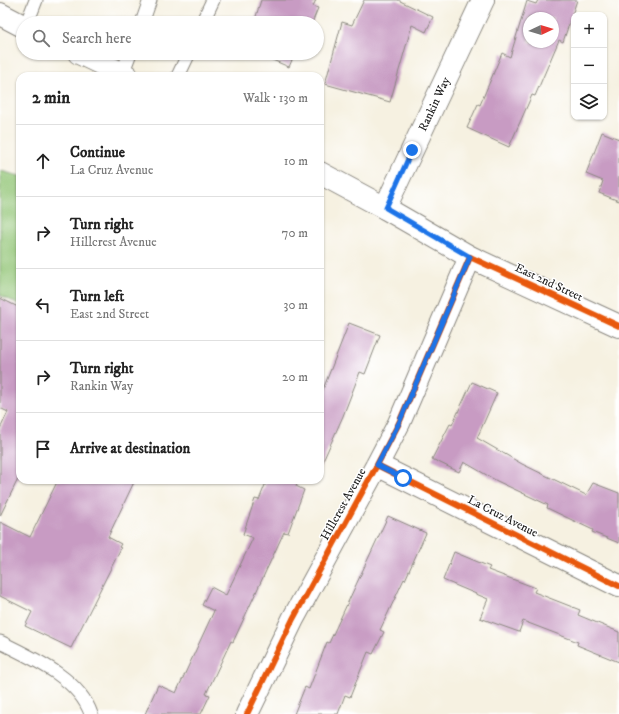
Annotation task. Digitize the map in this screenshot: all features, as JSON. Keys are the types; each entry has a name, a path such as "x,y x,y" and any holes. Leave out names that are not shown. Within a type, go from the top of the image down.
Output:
{"street":[{"name":"Rankin Way","path":"386,208 483,0"},
{"path":"0,14 16,22"},
{"path":"94,60 119,72"},
{"name":"East 2nd Street","path":"324,175 386,208 470,257 619,326"},
{"name":"Hillcrest Avenue","path":"247,714 293,619 399,423 470,257"},
{"name":"La Cruz Avenue","path":"377,465 619,586"}],"lane":[{"path":"30,16 36,0"},
{"path":"144,16 150,0"},
{"path":"205,16 213,0"},
{"path":"126,72 128,60"},
{"path":"180,72 185,60"},
{"path":"0,642 38,660 73,685 88,706 91,714"}],"green space":[{"path":"1,171 16,175 16,303 0,295"}],"building":[{"path":"261,0 316,0 313,6 318,8 315,16 256,16"},
{"path":"364,0 398,0 433,17 426,32 412,25 390,102 325,84 342,22 352,25"},
{"path":"538,0 577,0 573,12 571,12 571,18 563,42 559,40 559,12 524,12 527,1 536,4"},
{"path":"523,14 523,48 556,48 535,96 532,95 509,147 467,128 478,104 480,105 502,53 510,57"},
{"path":"272,60 292,60 289,67"},
{"path":"602,132 619,139 619,201 599,193 603,181 586,174"},
{"path":"0,298 16,306 16,483 0,516 0,429 8,412 0,408"},
{"path":"349,323 380,335 365,374 360,372 324,459 324,387"},
{"path":"472,382 497,393 477,438 522,464 586,495 593,483 619,493 619,543 592,532 593,530 547,508 548,505 497,481 464,462 459,472 432,459 450,424 452,425"},
{"path":"56,484 133,484 108,537 121,544 119,547 121,548 71,648 25,626 32,612 0,596 0,522 30,537"},
{"path":"265,484 297,484 296,486 304,490 288,533 284,532 233,642 231,641 206,694 210,695 201,714 145,714 158,685 176,693 214,611 202,605 211,587 226,595 253,538 243,534 255,499 259,500"},
{"path":"388,516 426,533 380,630 384,632 373,654 368,652 350,697 345,695 338,714 294,714 305,687 309,689 327,642 329,643"},
{"path":"454,552 490,567 488,570 536,588 534,592 580,610 578,615 619,632 619,662 577,645 578,642 523,621 519,632 480,618 488,599 443,580"}],"cycle path":[{"path":"247,714 293,619 399,423 470,257 619,326"},
{"path":"377,465 619,586"}],"route":[{"path":"403,478 377,465 399,423 470,257 386,208 412,150"}]}
